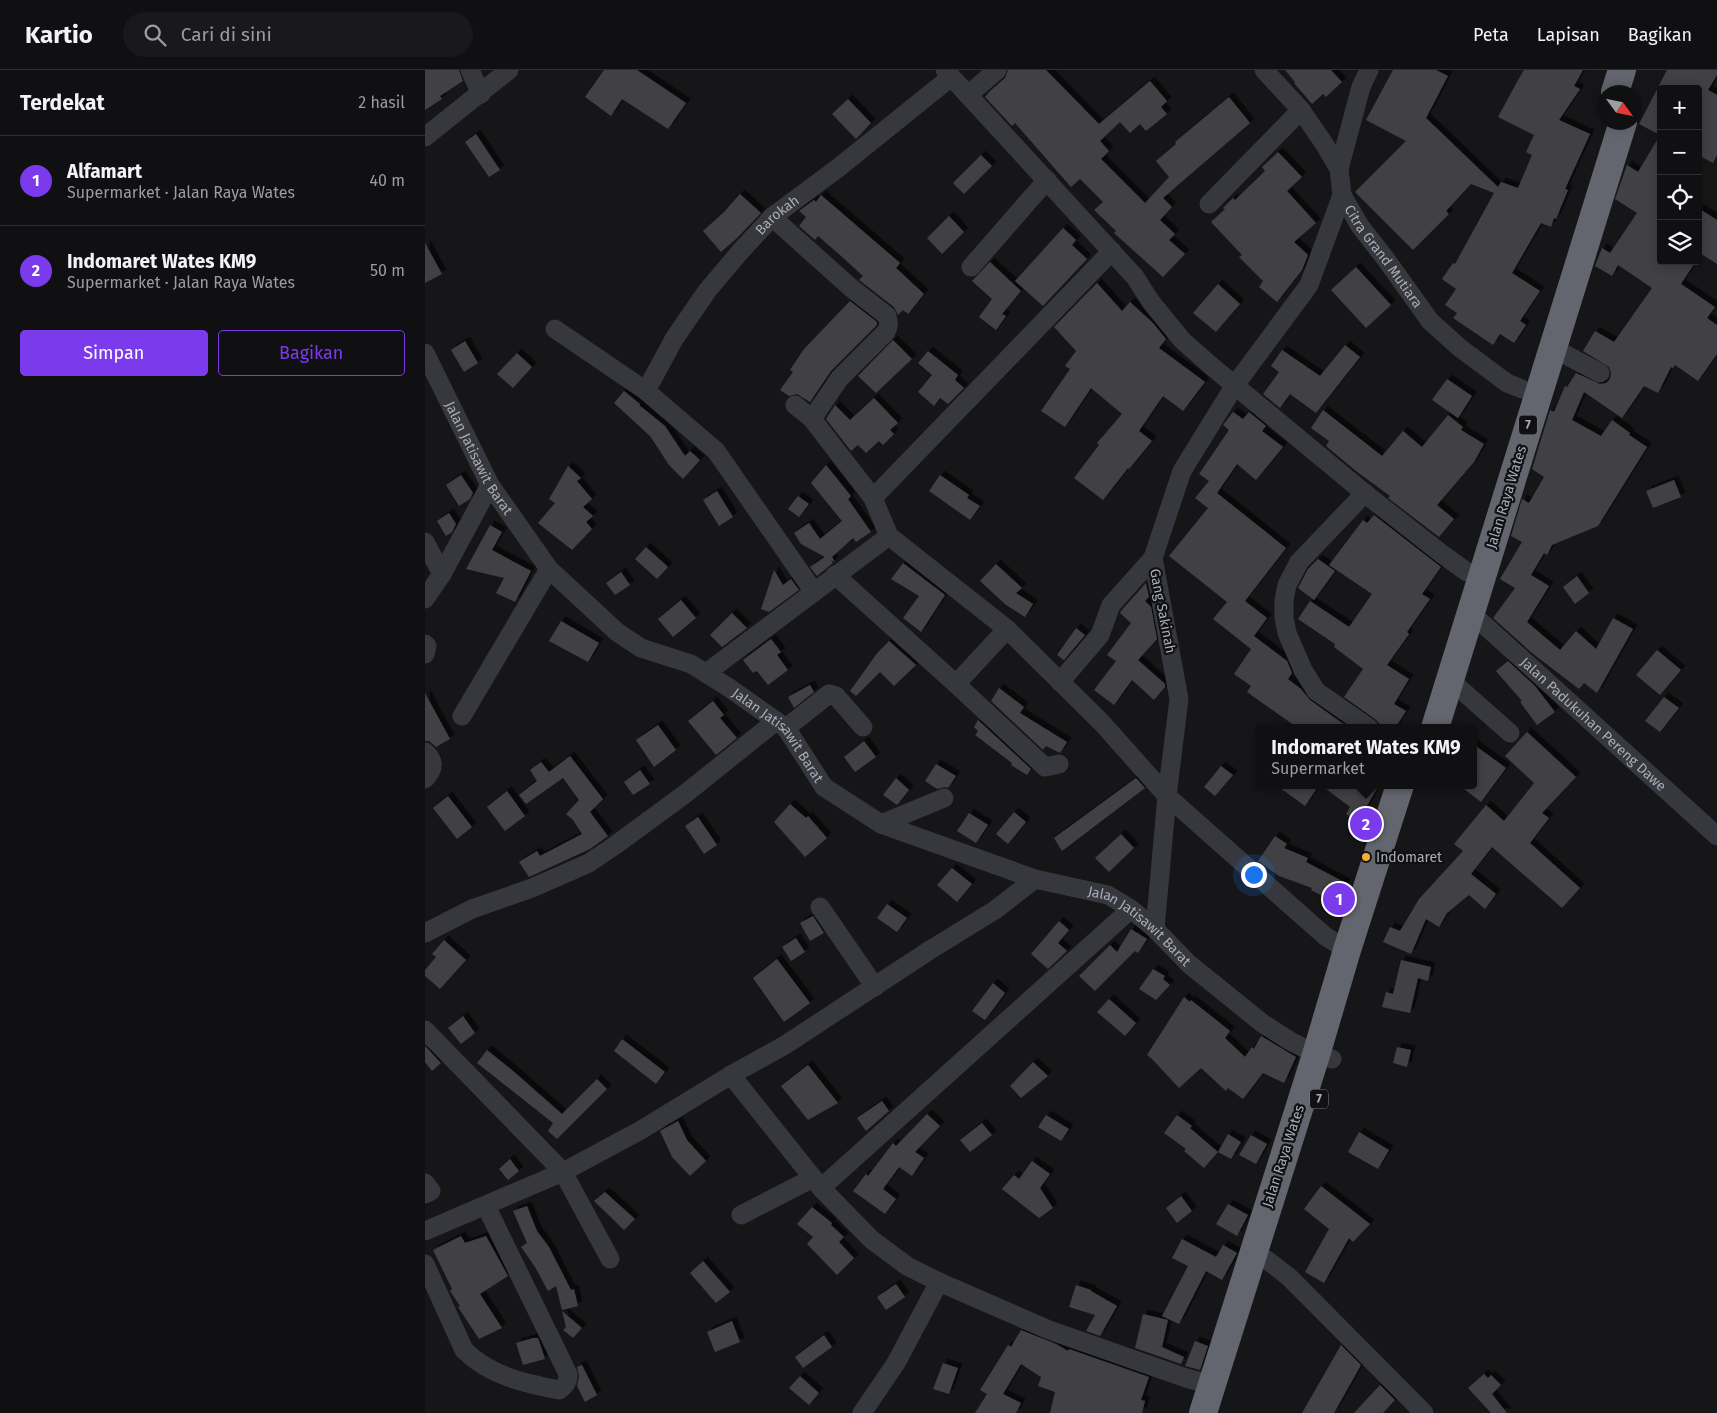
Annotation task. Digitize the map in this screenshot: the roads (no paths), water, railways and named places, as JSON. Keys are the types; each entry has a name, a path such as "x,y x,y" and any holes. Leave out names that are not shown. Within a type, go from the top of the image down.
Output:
{"highway":[{"path":"1617,85 1622,70"},
{"path":"1635,85 1640,70"},
{"name":"Jalan Raya Wates","path":"1419,724 1603,130"},
{"name":"Jalan Raya Wates","path":"1436,724 1621,130"},
{"name":"Jalan Raya Wates","path":"1220,1413 1279,1225 1324,1057 1347,950 1399,789"},
{"name":"Jalan Raya Wates","path":"1203,1413 1211,1384 1324,1057 1361,959 1416,789"}],"street":[{"path":"470,70 481,94"},
{"path":"425,137 509,70"},
{"path":"968,95 997,70"},
{"name":"Citra Grand Mutiara","path":"1264,70 1301,110 1325,145 1339,169 1342,195 1360,226 1430,321 1460,348 1507,383 1522,389"},
{"path":"1339,169 1361,87 1369,70"},
{"path":"948,74 1135,277 1151,302 1182,340 1365,493 1467,572"},
{"name":"Barokah","path":"646,391 674,338 707,291 739,252 772,217 838,168 948,74"},
{"path":"1209,204 1301,110"},
{"path":"971,267 1047,180"},
{"name":"Gang Sakinah","path":"1155,929 1167,796 1179,699 1153,558 1182,471 1235,385 1309,285 1342,195"},
{"path":"772,217 850,287 887,316 889,326 886,332 839,379 812,418"},
{"path":"873,498 1112,251"},
{"path":"555,329 646,391 716,451 814,592"},
{"path":"1553,348 1600,373"},
{"name":"Jalan Jatisawit Barat","path":"425,353 490,485 549,569 617,632 641,648 691,664 781,725 824,787 881,824 1035,879 1108,895 1131,909 1155,929 1189,964 1262,1023 1290,1041 1324,1057"},
{"path":"795,405 812,418 873,498 889,536 1007,629 1102,723 1167,796 1325,936 1347,950"},
{"path":"425,599 442,574 490,485"},
{"path":"1363,724 1316,691 1303,670 1287,633 1284,600 1287,584 1299,562 1365,493"},
{"path":"706,673 889,536"},
{"path":"425,542 442,574"},
{"path":"1060,682 1100,635 1111,605 1153,558"},
{"path":"463,716 549,569"},
{"path":"835,576 956,684 1045,767 1059,764"},
{"name":"Jalan Padukuhan Pereng Dawe","path":"1470,613 1717,836"},
{"path":"956,684 1007,629"},
{"path":"425,644 427,646 425,654"},
{"path":"1449,679 1510,733"},
{"path":"425,934 472,909 532,888 589,863 781,725 829,694 836,696 863,727"},
{"path":"425,752 433,763 430,774 425,778"},
{"path":"881,824 944,798"},
{"path":"425,1231 563,1172 641,1130 731,1075 785,1045 930,950 995,910 1035,879"},
{"path":"820,907 875,987"},
{"path":"741,1215 817,1183 1131,909"},
{"path":"425,1030 563,1172 610,1259"},
{"path":"731,1075 817,1183 872,1240 907,1266 1049,1330 1186,1378 1211,1384"},
{"path":"425,1183 431,1191 425,1194"},
{"path":"425,1264 464,1350 475,1360 486,1368 518,1382 559,1390 563,1388 567,1382 568,1374 486,1206"},
{"path":"1267,1260 1289,1277 1424,1413"},
{"path":"862,1413 896,1362 939,1282"}],"place":[{"name":"Indomaret Wates KM9","path":"1366,824"},
{"name":"Indomaret","path":"1366,857"},
{"name":"Alfamart","path":"1339,899"}]}
